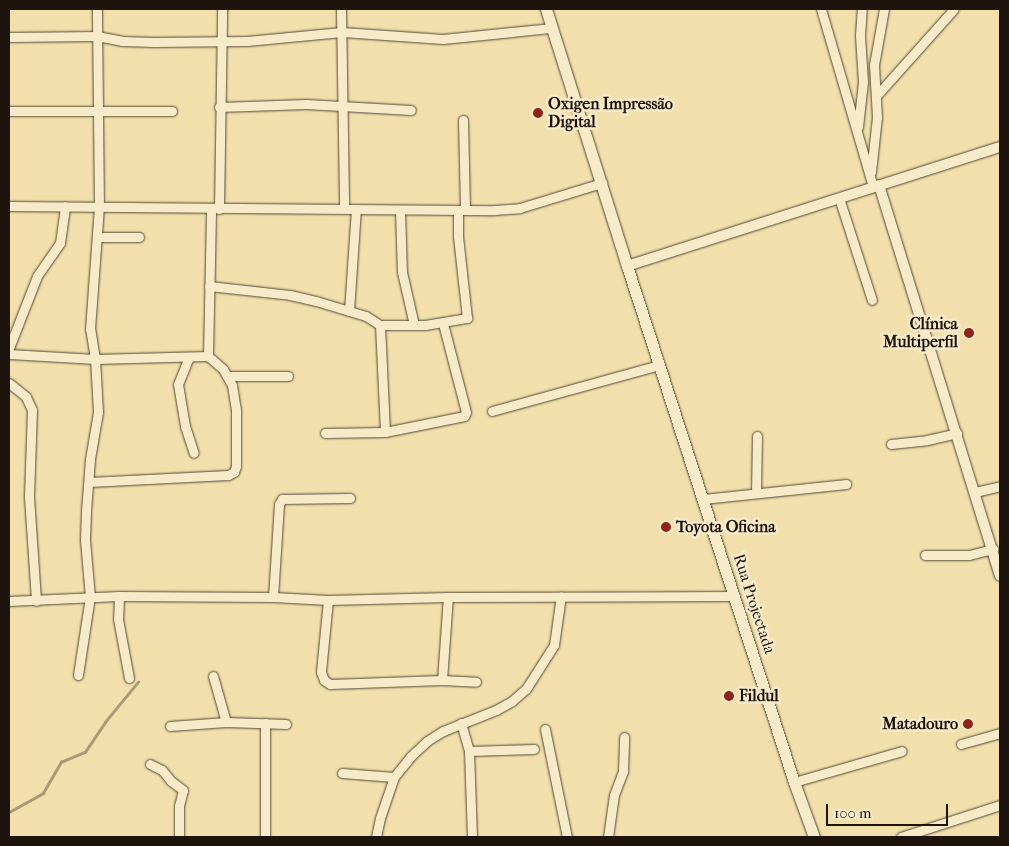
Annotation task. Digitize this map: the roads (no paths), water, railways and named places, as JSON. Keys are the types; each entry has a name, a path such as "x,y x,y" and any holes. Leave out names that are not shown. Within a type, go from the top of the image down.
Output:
{"main road":[{"name":"Rua Projectada","path":"546,9 659,365 794,782 814,837"}],"street":[{"path":"78,675 90,596 85,540 89,482 98,412 95,359 90,323 99,208 97,9"},
{"path":"208,356 209,286 215,209 222,9"},
{"path":"341,9 344,208"},
{"path":"821,9 860,140 876,186"},
{"path":"860,140 858,116 863,82 860,35 862,9"},
{"path":"884,9 874,65 877,117 871,170 957,433 1000,576"},
{"path":"876,95 954,9"},
{"path":"9,36 96,36 122,41 222,42 270,40 342,32 444,39 552,28"},
{"path":"219,108 266,104 342,105 411,110"},
{"path":"9,111 172,111"},
{"path":"209,286 290,295 366,316 380,325 443,324 467,318 458,236 461,210 463,120"},
{"path":"627,266 1000,146"},
{"path":"9,206 215,209 344,208 356,210 520,208 602,183"},
{"path":"839,198 872,300"},
{"path":"9,348 33,284 60,243 65,206"},
{"path":"349,311 356,210"},
{"path":"400,210 402,272 414,325"},
{"path":"98,237 139,237"},
{"path":"325,433 385,432 460,417 466,412 443,324"},
{"path":"380,325 385,432"},
{"path":"9,354 95,359 208,356 216,360 227,376 232,385 236,410 236,466 234,472 228,474 89,482"},
{"path":"189,356 178,384 185,426 194,453"},
{"path":"492,411 659,365"},
{"path":"227,376 288,376"},
{"path":"9,383 26,397 32,410 29,497 36,601"},
{"path":"891,444 927,440 957,433"},
{"path":"756,493 757,436"},
{"path":"703,499 846,484"},
{"path":"975,492 1000,486"},
{"path":"273,597 279,504 282,499 350,498"},
{"path":"925,555 969,555 993,549"},
{"path":"9,601 36,601 90,596 273,597 328,600 448,597 735,596"},
{"path":"119,596 118,618 129,678"},
{"path":"376,837 380,818 394,777 427,741 462,723 496,710 512,701 526,689 554,645 561,596"},
{"path":"442,680 448,597"},
{"path":"328,600 321,672 324,680 330,684 442,680 476,682"},
{"path":"213,676 226,722"},
{"path":"170,726 226,722 286,724"},
{"path":"265,723 266,837"},
{"path":"462,723 470,751 472,837"},
{"path":"545,729 567,837"},
{"path":"961,744 1000,733"},
{"path":"608,837 612,802 623,771 624,737"},
{"path":"470,751 534,749"},
{"path":"794,782 902,751"},
{"path":"150,764 162,770 182,790 179,837"},
{"path":"342,774 394,777"},
{"path":"901,837 1000,805"}],"waterway":[{"path":"9,812 43,793 61,762 85,752 105,722 138,682"}],"place":[{"name":"Oxigen Impressão Digital","path":"538,113"},
{"name":"Clínica Multiperfil","path":"969,333"},
{"name":"Toyota Oficina","path":"666,527"},
{"name":"Fildul","path":"729,696"},
{"name":"Matadouro","path":"968,724"}]}
